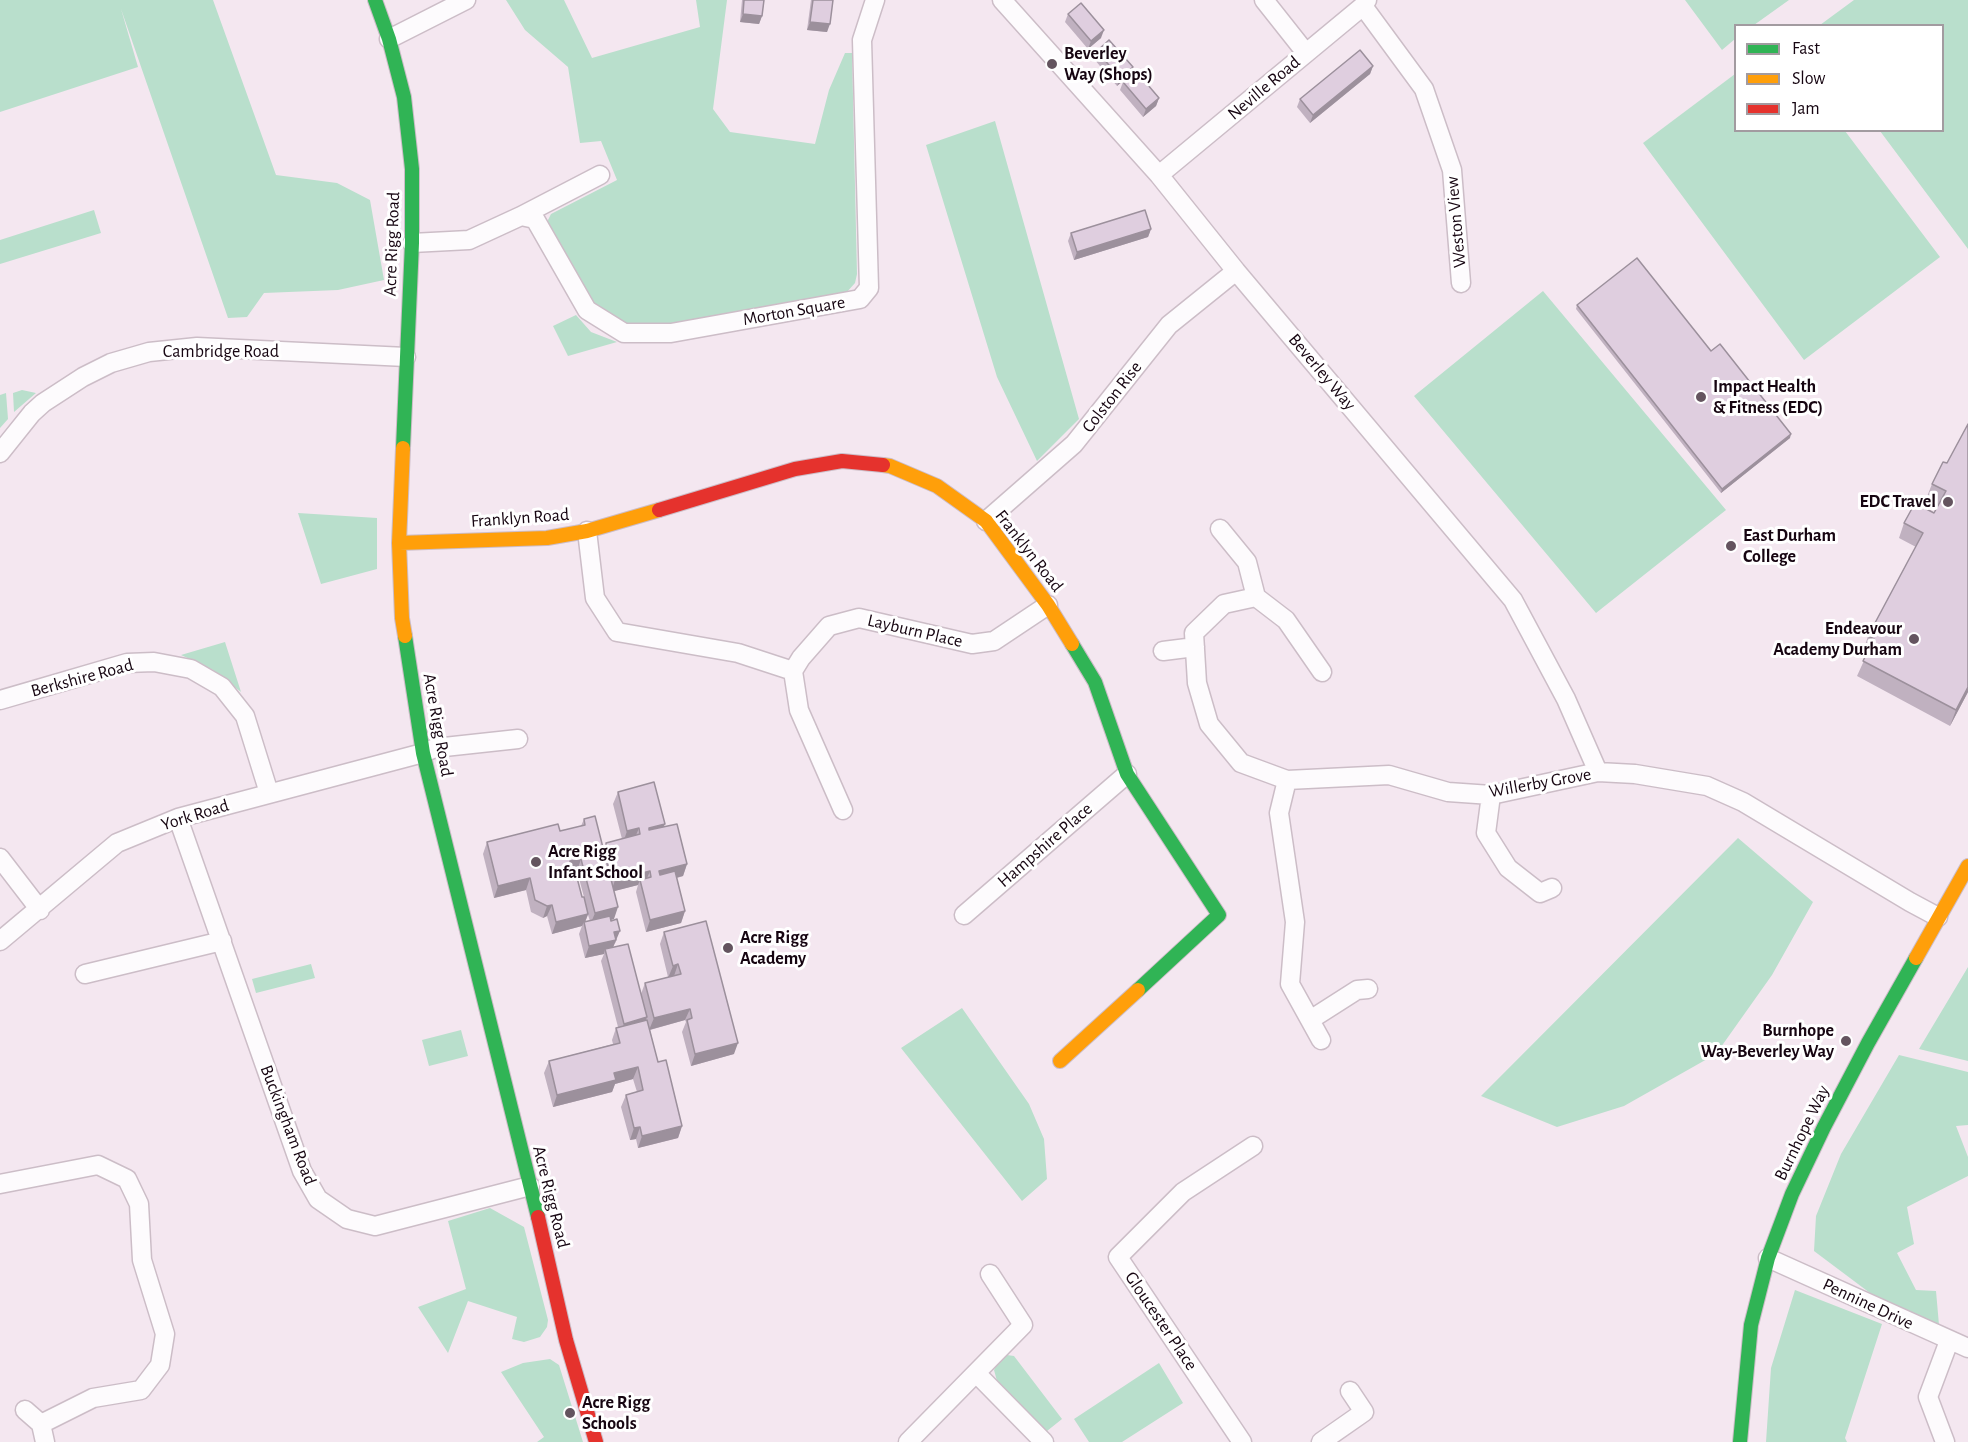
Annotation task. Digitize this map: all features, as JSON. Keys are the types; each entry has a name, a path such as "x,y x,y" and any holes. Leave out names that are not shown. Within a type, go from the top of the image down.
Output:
{"street":[{"name":"Acre Rigg Road","path":"375,0 389,39 405,107 412,169 412,243 399,543 402,618 423,753 549,1260 566,1340 596,1442"},
{"path":"389,39 466,0"},
{"name":"Morton Square","path":"521,216 535,219 587,310 624,333 671,333 860,299 869,288 862,40 875,0"},
{"name":"Beverley Way","path":"1002,0 1160,175 1236,271 1513,600 1566,699 1598,772"},
{"path":"1264,0 1306,53"},
{"name":"Neville Road","path":"1160,175 1365,3"},
{"name":"Weston View","path":"1365,3 1424,89 1452,170 1461,283"},
{"path":"412,243 469,240 600,175"},
{"name":"Colston Rise","path":"986,521 1074,444 1169,325 1236,271"},
{"name":"Cambridge Road","path":"0,453 32,413 43,403 83,377 111,363 149,351 197,347 406,357"},
{"name":"Franklyn Road","path":"399,543 547,538 586,531 795,469 842,460 890,466 937,486 986,521 1048,605 1095,682 1127,774 1219,915 1060,1061"},
{"path":"1220,529 1247,561 1256,597 1286,620 1322,672"},
{"path":"586,531 595,598 617,632 738,653 793,671 799,710 843,810"},
{"name":"Willerby Grove","path":"1256,597 1224,604 1194,633 1197,683 1209,724 1241,763 1287,780 1389,776 1448,792 1491,795 1598,772 1635,774 1707,786 1743,802 1938,917"},
{"name":"Layburn Place","path":"793,671 801,658 829,626 859,618 972,644 994,641 1048,605"},
{"path":"1164,651 1195,647"},
{"name":"Berkshire Road","path":"0,700 127,663 154,662 191,669 222,687 245,716 269,794"},
{"name":"York Road","path":"0,942 117,843 178,818 435,748 518,739"},
{"name":"Hampshire Place","path":"964,915 1127,774"},
{"path":"1287,780 1279,813 1295,922 1290,984 1321,1040"},
{"path":"1491,795 1486,833 1508,868 1540,893 1552,888"},
{"name":"Buckingham Road","path":"178,818 303,1171 318,1199 347,1219 375,1226 530,1186"},
{"path":"0,858 40,909"},
{"name":"Burnhope Way","path":"1740,1442 1751,1325 1768,1258 1792,1194 1868,1043 1968,866"},
{"path":"85,974 222,941"},
{"path":"1310,1020 1357,990 1368,989"},
{"name":"Gloucester Place","path":"1242,1442 1118,1257 1182,1192 1253,1146"},
{"path":"0,1184 98,1165 127,1179 139,1204 142,1260 165,1334 160,1365 141,1390 93,1398 43,1433 25,1410"},
{"name":"Pennine Drive","path":"1768,1258 1968,1348"},
{"path":"908,1442 1023,1325 990,1274"},
{"path":"1945,1442 1928,1397 1950,1341"},
{"path":"976,1373 1044,1442"},
{"path":"1321,1442 1364,1412 1350,1391"}],"green space":[{"path":"0,0 213,0 276,175 337,183 370,200 384,280 338,290 264,293 247,317 228,318 121,9 138,67 0,112"},
{"path":"506,0 564,0 592,58 700,27 696,0 727,0 713,109 730,132 815,144 829,90 845,53 852,53 857,274 855,283 846,293 655,329 617,323 589,307 545,226 551,214 617,180 601,141 580,143 568,67 525,30"},
{"path":"1685,0 1789,0 1755,24 1734,24 1734,40 1722,50"},
{"path":"1854,0 1968,0 1968,249 1881,132 1944,132 1944,24 1821,24"},
{"path":"1734,75 1734,132 1846,132 1940,257 1804,360 1643,143"},
{"path":"995,121 1079,419 1037,461 997,377 926,145"},
{"path":"94,210 101,233 0,264 0,240"},
{"path":"1543,291 1726,510 1596,613 1414,396"},
{"path":"576,315 591,332 617,342 568,356 553,326"},
{"path":"22,390 36,393 14,412 13,393"},
{"path":"6,393 8,419 0,428 0,395"},
{"path":"298,513 377,518 377,569 321,584"},
{"path":"225,642 241,692 213,670 181,655"},
{"path":"1738,838 1813,902 1772,975 1716,1054 1624,1106 1557,1127 1481,1096"},
{"path":"311,964 315,978 256,993 252,979"},
{"path":"1968,967 1968,1061 1919,1049"},
{"path":"962,1008 1029,1104 1044,1139 1047,1179 1022,1201 901,1048"},
{"path":"461,1030 468,1056 429,1066 422,1040"},
{"path":"1899,1055 1968,1072 1968,1125 1956,1126 1968,1157 1968,1176 1907,1207 1914,1244 1897,1253 1916,1290 1936,1291 1939,1325 1878,1299 1814,1251 1816,1216 1841,1154"},
{"path":"490,1208 524,1227 548,1320 547,1327 540,1337 524,1342 512,1339 517,1317 468,1301 448,1353 418,1307 466,1289 448,1221"},
{"path":"1795,1290 1882,1324 1845,1438 1847,1442 1766,1442 1771,1368"},
{"path":"1007,1355 1014,1356 1062,1419 1047,1431 997,1381 994,1370 999,1360"},
{"path":"550,1359 559,1365 583,1442 537,1442 544,1437 501,1372 523,1363"},
{"path":"1159,1363 1183,1403 1122,1442 1089,1442 1074,1419"}],"building":[{"path":"744,0 764,0 762,16 743,14"},
{"path":"813,0 833,0 830,24 810,22"},
{"path":"1081,3 1104,30 1091,41 1068,14"},
{"path":"1109,40 1133,67 1120,78 1097,51"},
{"path":"1360,50 1373,66 1313,115 1300,99"},
{"path":"1136,71 1159,98 1146,109 1123,82"},
{"path":"1145,210 1151,229 1077,252 1071,233"},
{"name":"Impact Health & Fitness (EDC)","path":"1637,258 1711,351 1720,344 1791,434 1722,489 1577,305"},
{"path":"1968,424 1968,687 1956,710 1863,661 1874,639 1868,636 1923,533 1904,523 1915,503 1934,513 1946,491 1932,484 1943,462 1947,463"},
{"path":"654,782 665,824 649,828 649,830 677,824 687,864 659,871 660,875 675,871 685,911 650,920 640,880 651,877 650,871 615,880 606,843 640,834 639,828 627,831 618,792"},
{"path":"595,816 618,907 595,913 581,859 570,861 572,871 575,870 588,914 556,922 552,905 547,906 535,900 530,878 498,886 487,842 558,824 560,831 585,825 584,819"},
{"path":"610,916 611,921 617,919 620,931 614,932 616,940 589,946 584,922"},
{"path":"706,921 738,1043 695,1054 687,1020 692,1018 690,1009 654,1018 645,983 681,974 678,964 673,966 664,932"},
{"path":"628,944 647,1017 624,1024 605,949"},
{"path":"647,1020 658,1062 666,1060 682,1126 642,1136 640,1127 634,1128 626,1095 643,1090 638,1067 614,1073 616,1080 557,1095 549,1061 620,1043 616,1028"}],"traffic: fast":[{"path":"375,0 389,39 404,97 412,169 412,243 403,448"},
{"path":"405,636 423,753 538,1217"},
{"path":"1072,644 1095,682 1127,774 1219,915 1138,990"},
{"path":"1740,1442 1751,1325 1768,1258 1792,1194 1824,1127 1916,958"}],"traffic: slow":[{"path":"403,448 399,543 402,618 405,636"},
{"path":"883,465 937,486 986,521 1048,605 1072,644"},
{"path":"399,543 547,538 587,531 659,510"},
{"path":"1916,958 1968,866"},
{"path":"1060,1061 1138,990"}],"traffic: jam":[{"path":"659,510 795,469 842,461 883,465"},
{"path":"538,1217 566,1340 596,1442"}],"place":[{"name":"Beverley Way (Shops)","path":"1052,64"},
{"name":"Impact Health & Fitness (EDC)","path":"1701,397"},
{"name":"EDC Travel","path":"1948,502"},
{"name":"East Durham College","path":"1731,546"},
{"name":"Endeavour Academy Durham","path":"1914,639"},
{"name":"Acre Rigg Infant School","path":"536,862"},
{"name":"Acre Rigg Academy","path":"728,948"},
{"name":"Burnhope Way-Beverley Way","path":"1846,1041"},
{"name":"Acre Rigg Schools","path":"570,1413"}]}
